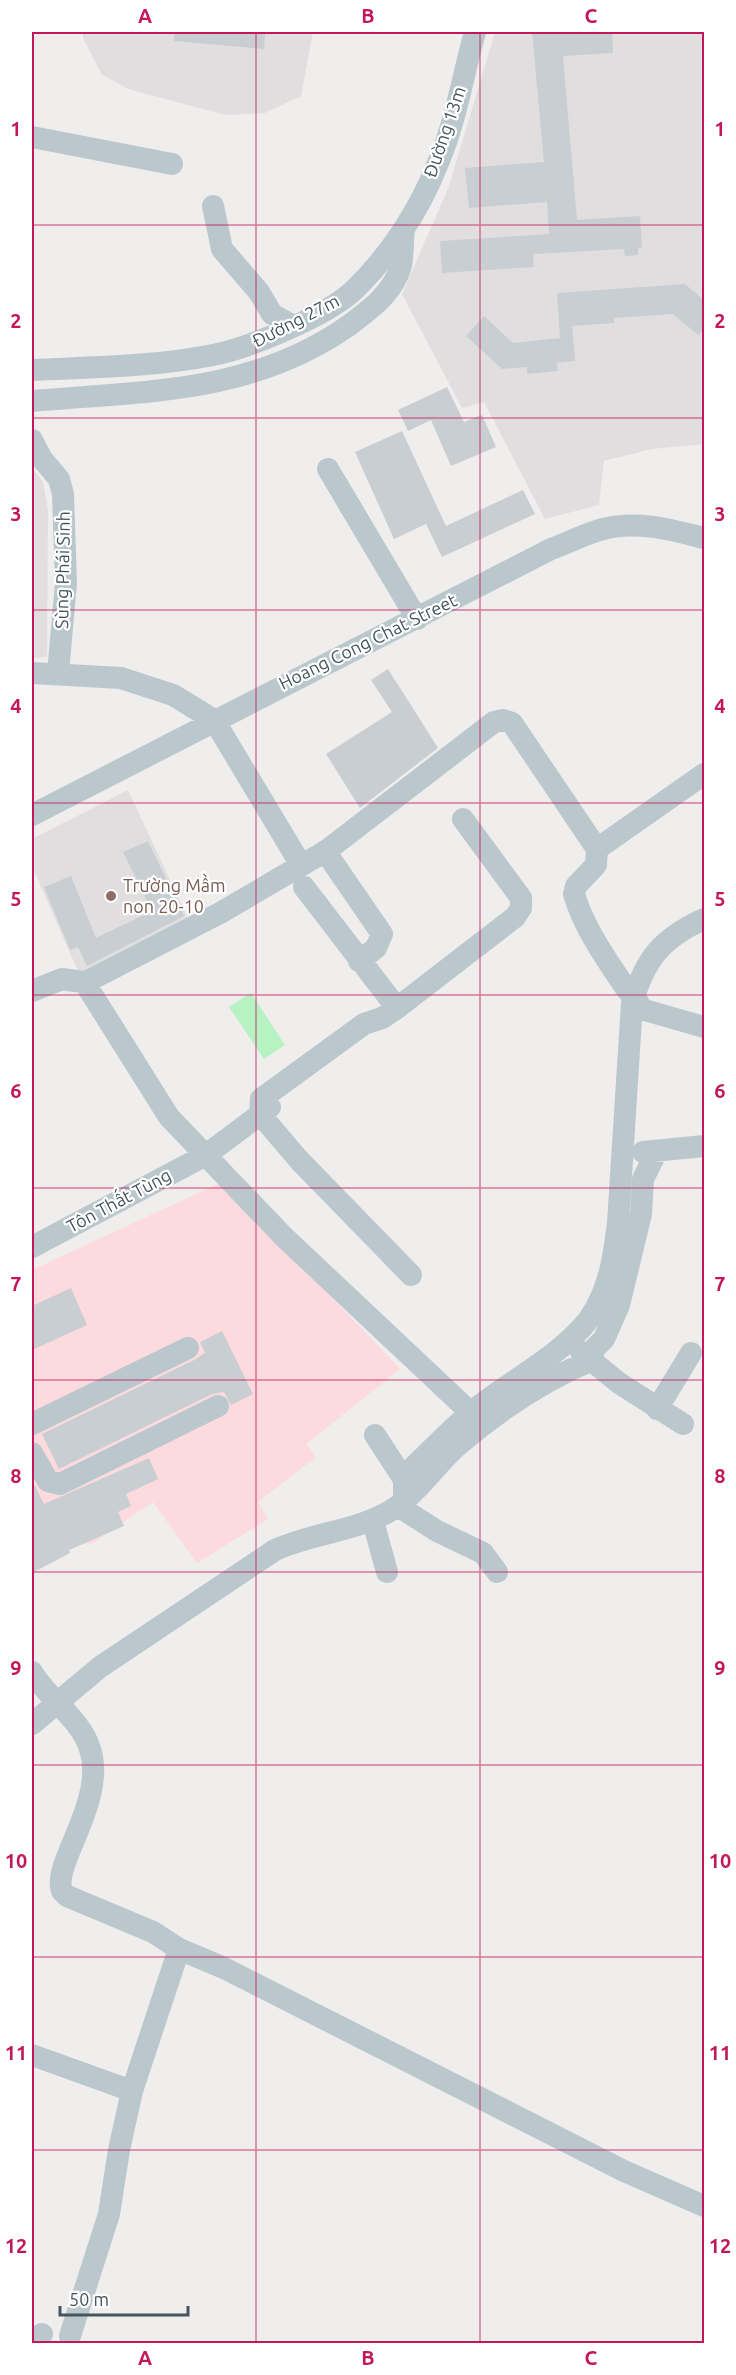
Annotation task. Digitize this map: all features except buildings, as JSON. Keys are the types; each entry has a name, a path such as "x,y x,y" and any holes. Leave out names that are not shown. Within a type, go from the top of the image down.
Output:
{"street":[{"name":"Đường 13m","path":"404,227 438,164 454,115 475,32"},
{"path":"32,137 172,164"},
{"path":"213,206 222,249 259,292 272,314 293,326"},
{"name":"Đường 27m","path":"32,370 171,362 214,355 246,346 293,326 351,293 378,264 404,227"},
{"name":"Đường 27m","path":"32,402 195,387 283,364 326,341 382,299 399,273 404,227"},
{"name":"Sùng Phái Sinh","path":"32,440 42,459 59,479 63,494 66,583 58,673"},
{"path":"328,469 417,619"},
{"name":"Hoang Cong Chat Street","path":"32,815 551,549 603,529 631,525 660,527 705,538"},
{"path":"32,673 121,678 173,695 214,720 302,876 359,961 390,1013"},
{"path":"32,991 62,979 89,983 220,913 302,876 325,851 494,722 503,720 512,723 597,849 596,866 576,886 574,894 601,949 633,998 640,1003 641,1009 705,1028"},
{"path":"597,849 705,774"},
{"name":"Tôn Thất Tùng","path":"32,1247 206,1155 260,1114 374,1037 390,1013 515,917 521,908 521,898 463,819"},
{"path":"325,851 382,934 376,948 359,961"},
{"path":"402,1494 471,1413 565,1342 588,1319 609,1277 614,1254 624,1154 633,998 636,985 652,956 677,932 705,919"},
{"path":"89,983 88,988 169,1117 284,1237 471,1413"},
{"path":"260,1114 299,1160 411,1275"},
{"path":"624,1154 705,1146"},
{"path":"592,1360 594,1349 604,1339 619,1305 641,1214 643,1179 657,1151"},
{"path":"565,1342 592,1360 619,1383 683,1424"},
{"path":"32,1424 188,1348"},
{"path":"657,1409 691,1353"},
{"path":"32,1724 100,1667 275,1550 289,1543 373,1521 480,1428 558,1374 592,1360"},
{"path":"32,1453 48,1482 60,1484 218,1407"},
{"path":"375,1435 402,1494 437,1531 483,1553 497,1572"},
{"path":"373,1521 387,1572"},
{"path":"32,1672 55,1703 81,1731 90,1748 94,1776 84,1821 60,1875 62,1891 67,1896 165,1938 179,1949 224,1968 624,2171 705,2206"},
{"path":"70,2336 109,2214 119,2150 132,2091 179,1949"},
{"path":"32,2055 132,2091"}],"shaded area":[{"path":"83,32 313,32 301,96 265,113 226,115 131,90 102,75 83,38"},
{"path":"495,32 704,32 704,444 652,449 604,461 599,505 545,519 484,402 462,408 402,294 448,189"},
{"path":"32,467 43,482 48,510 47,657 32,658"},
{"name":"Trường Mầm non 20-10","path":"128,790 191,925 81,978 32,866 32,839"},
{"path":"222,1182 400,1369 306,1444 316,1457 258,1502 268,1519 197,1563 153,1502 93,1543 83,1544 32,1566 32,1270"}],"green space":[{"path":"251,993 285,1045 264,1059 229,1007"}],"place":[{"name":"Trường Mầm non 20-10","path":"111,896"}]}
